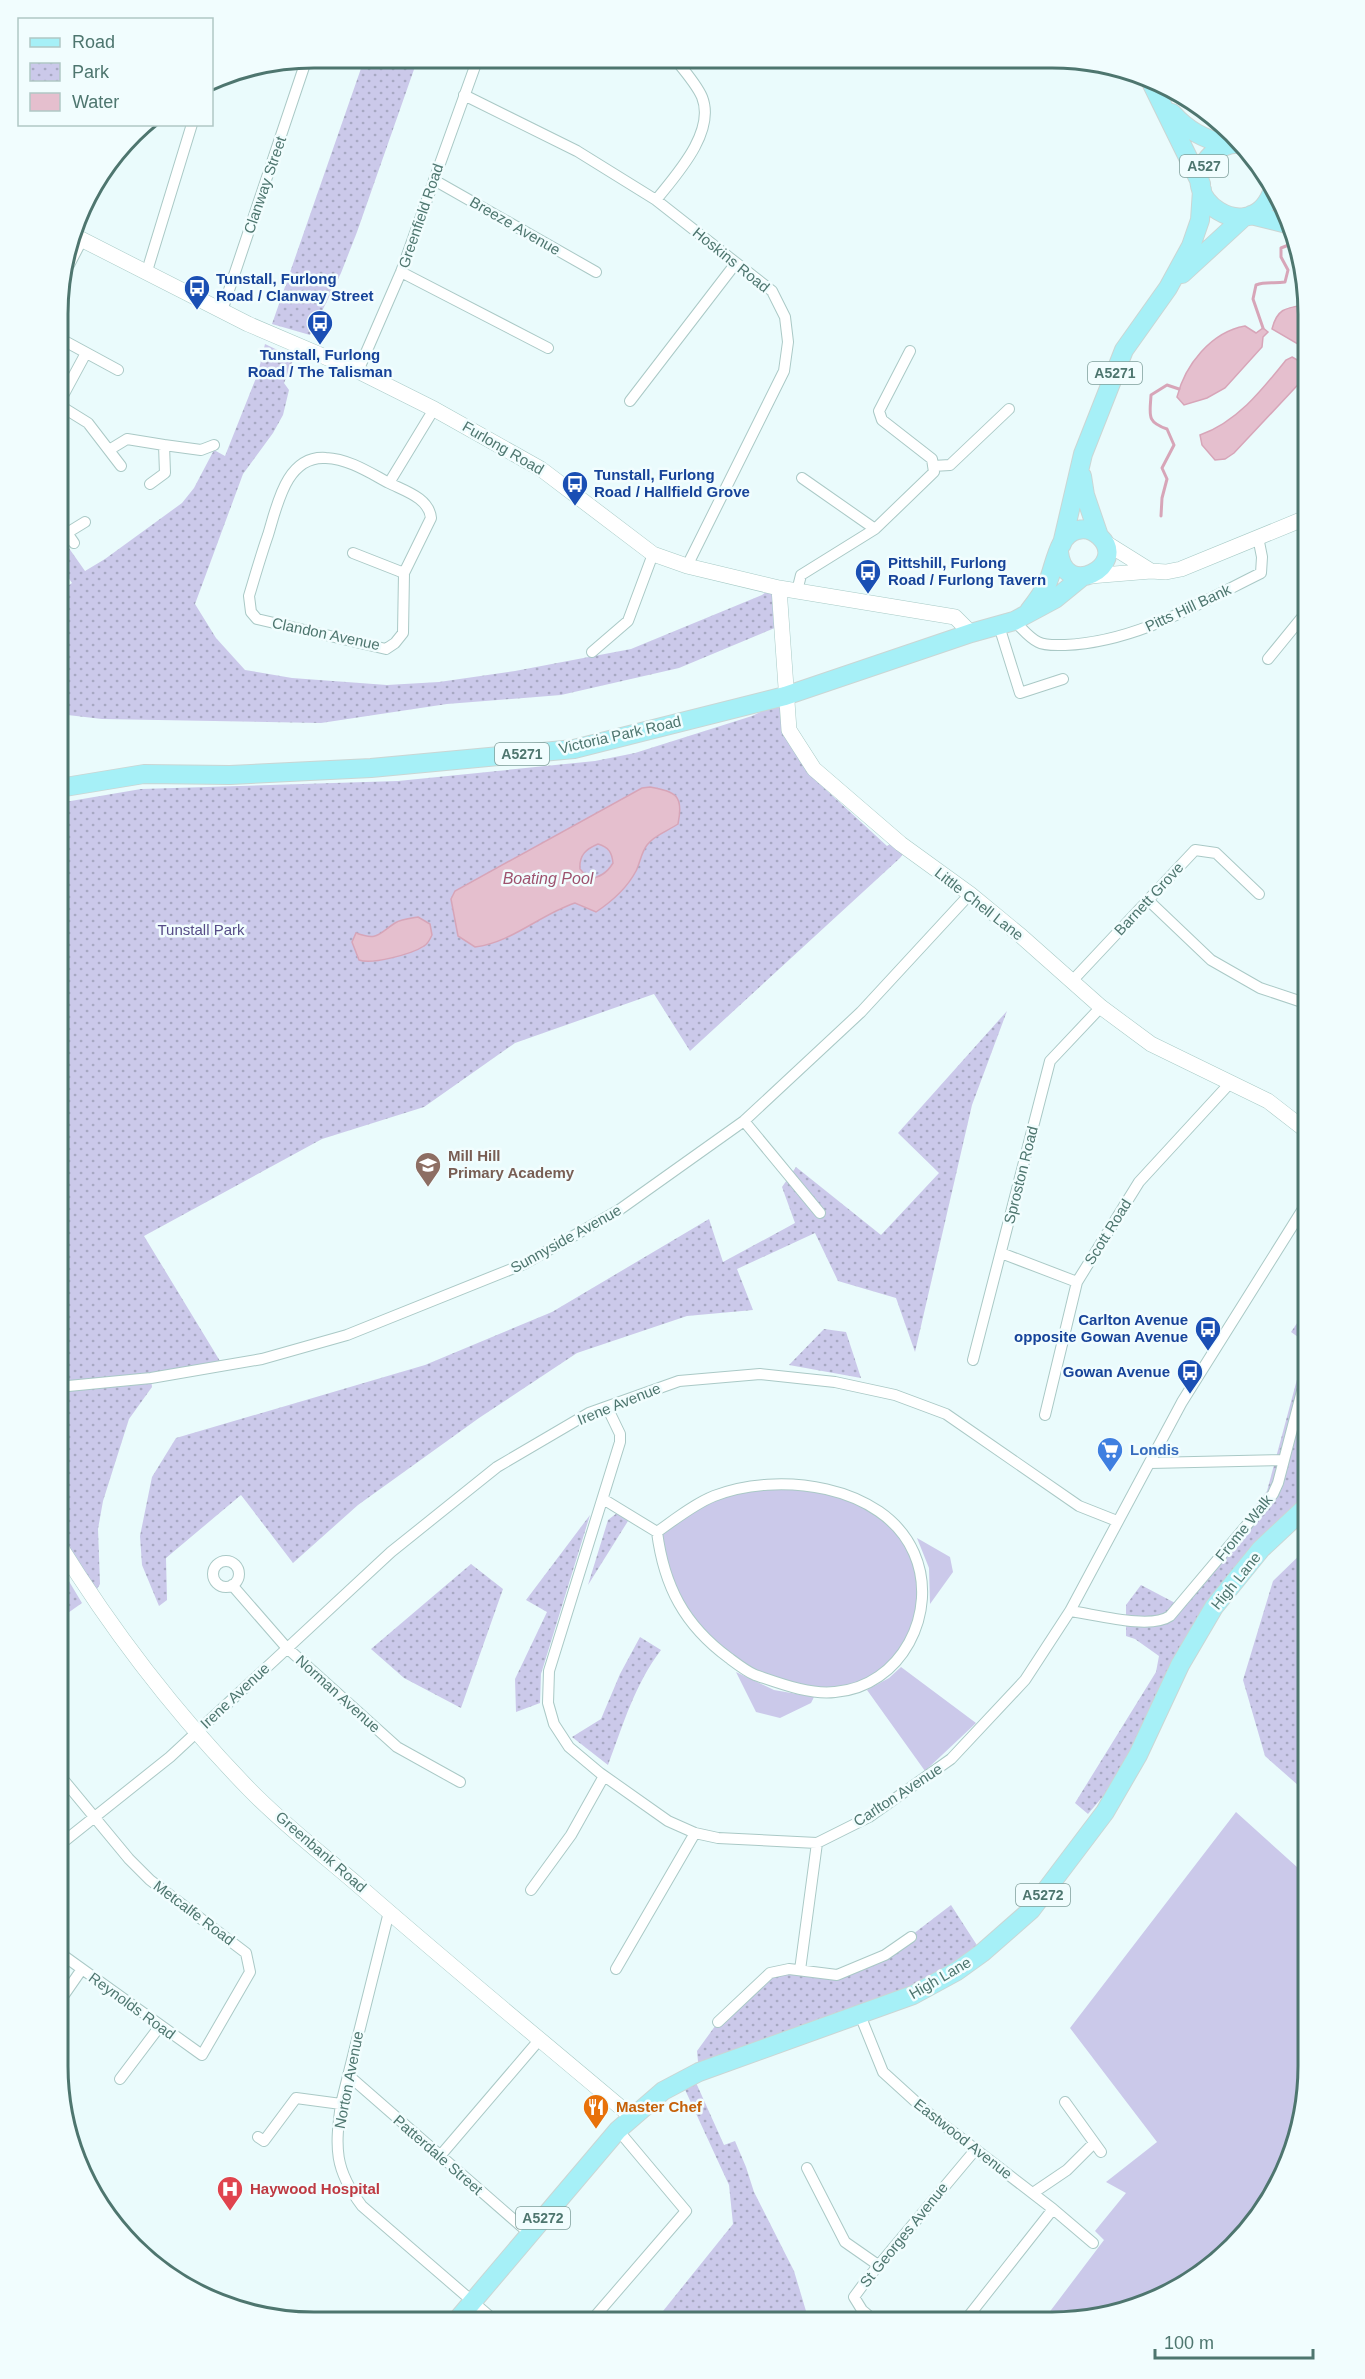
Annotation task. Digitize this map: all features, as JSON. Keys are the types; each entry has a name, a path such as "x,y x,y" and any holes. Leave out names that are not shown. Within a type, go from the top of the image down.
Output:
{"main road":[{"name":"A527","path":"1156,91 1201,187 1214,209 1225,215 1248,216 1280,223"},
{"name":"A527","path":"1163,103 1185,127 1199,136 1228,143"},
{"name":"A527","path":"1201,187 1202,172 1208,159 1216,150 1230,145"},
{"name":"A5271","path":"1012,621 1041,596 1060,548 1083,454 1124,350 1168,288 1191,246 1200,220 1201,187"},
{"path":"1248,216 1264,207 1269,198"},
{"name":"A5271","path":"1168,288 1248,216"},
{"name":"A5271","path":"1081,468 1084,495 1101,538"},
{"path":"1078,530 1092,531 1101,538 1107,554 1101,568 1086,576 1067,570 1062,564 1060,548 1070,533 1078,530"},
{"name":"Victoria Park Road","path":"68,786 144,774 230,775 371,768 574,749 785,696 1012,621 1055,599 1086,576"},
{"name":"High Lane","path":"464,2312 625,2124 663,2091 699,2072 913,1995 957,1971 982,1953 1032,1910 1105,1812 1138,1755 1180,1665 1214,1607 1261,1549 1298,1514"}],"street":[{"name":"Clanway Street","path":"222,311 304,68"},
{"name":"Greenfield Road","path":"358,371 401,272 474,68"},
{"path":"656,200 694,147 706,119 702,97 684,68"},
{"name":"Hoskins Road","path":"464,95 577,150 656,200 772,291 785,317 788,342 784,371 687,566"},
{"path":"147,271 191,126"},
{"name":"Breeze Avenue","path":"434,180 596,272"},
{"name":"Furlong Road","path":"80,239 222,311 358,371 434,409 541,469 653,554 687,566 779,588 954,617 971,633"},
{"path":"630,401 736,263"},
{"path":"401,272 548,348"},
{"path":"68,343 118,370"},
{"path":"797,591 801,575 874,529 934,472 932,459 882,420 879,411 910,351"},
{"path":"68,387 86,353"},
{"path":"389,483 434,409"},
{"path":"933,466 950,465 1009,409"},
{"path":"68,410 88,423 121,466"},
{"path":"109,450 127,439 201,450 214,445"},
{"path":"150,484 165,473 164,446"},
{"name":"Clandon Avenue","path":"326,458 350,463 389,483 425,502 430,510 431,518 404,573 403,633 395,643 386,649 257,619 249,605 258,562 287,480 301,464 313,459 326,458"},
{"path":"802,478 874,529"},
{"path":"1086,576 1166,572 1181,569 1298,521"},
{"path":"68,532 85,522"},
{"path":"68,534 74,543"},
{"name":"Pitts Hill Bank","path":"1012,621 1038,643 1056,645 1084,644 1130,634 1168,620 1261,573 1262,557 1258,537"},
{"path":"1101,538 1151,571"},
{"path":"353,553 404,573"},
{"path":"592,652 628,621 653,554"},
{"name":"Little Chell Lane","path":"779,588 789,730 814,769 901,844 970,894 1073,980 1101,1007 1151,1044 1268,1101 1298,1124"},
{"path":"1012,621 1020,693 1063,679"},
{"path":"1268,659 1298,622"},
{"name":"Barnett Grove","path":"1073,980 1195,850 1216,853 1259,894"},
{"name":"Sunnyside Avenue","path":"68,1386 151,1378 262,1359 347,1335 524,1264 619,1210 744,1121 861,1012 970,894"},
{"path":"1148,900 1211,960 1260,988 1298,1001"},
{"name":"Sproston Road","path":"973,1360 1050,1061 1101,1007"},
{"name":"Scott Road","path":"1045,1415 1077,1282 1139,1182 1232,1082"},
{"path":"744,1121 820,1213"},
{"name":"Carlton Avenue","path":"607,1407 620,1434 620,1442 549,1671 548,1703 554,1724 569,1747 604,1776 668,1821 695,1833 718,1838 817,1843 868,1817 951,1759 1025,1680 1070,1611 1182,1402 1298,1217"},
{"path":"1001,1253 1077,1282"},
{"name":"Irene Avenue","path":"68,1838 170,1757 391,1552 497,1467 589,1413 679,1381 760,1374 835,1382 895,1395 946,1414 1079,1506 1117,1521"},
{"name":"Frome Walk","path":"1070,1611 1143,1622 1163,1621 1170,1616 1273,1494 1278,1483 1298,1406"},
{"path":"1150,1463 1283,1460"},
{"path":"603,1499 657,1532 663,1564 672,1591 684,1615 699,1633 750,1673 778,1683 811,1690 832,1693 846,1691 871,1681 896,1663 909,1644 917,1626 922,1606 923,1586 915,1553 904,1535 894,1522 880,1512 833,1491 804,1485 780,1484 760,1485 726,1492 712,1497 657,1532"},
{"name":"Greenbank Road","path":"68,1558 153,1682 251,1791 389,1912 540,2039 625,2124"},
{"name":"Norman Avenue","path":"232,1585 286,1647 397,1747 460,1782"},
{"path":"531,1890 571,1836 604,1776"},
{"path":"68,1785 94,1817"},
{"name":"Metcalfe Road","path":"94,1817 150,1880 239,1947 249,1959 248,1979 206,2049"},
{"path":"616,1969 695,1833"},
{"path":"800,1970 817,1843"},
{"name":"Norton Avenue","path":"389,1912 341,2104 338,2129 339,2165 347,2186 362,2205 485,2312"},
{"path":"718,2022 770,1973 800,1970 837,1975 885,1955 911,1937"},
{"name":"Reynolds Road","path":"68,1959 202,2055 206,2049"},
{"path":"68,1989 82,1969"},
{"name":"Eastwood Avenue","path":"860,2015 883,2072 927,2112 1033,2193 1093,2243"},
{"path":"120,2079 160,2026"},
{"path":"440,2156 540,2039"},
{"name":"Patterdale Street","path":"348,2075 529,2234"},
{"path":"258,2137 264,2141 296,2098 341,2104"},
{"path":"1065,2102 1101,2152"},
{"path":"599,2312 686,2211 625,2124"},
{"path":"1033,2193 1067,2170 1094,2142"},
{"name":"St Georges Avenue","path":"864,2312 854,2297 878,2265 976,2149"},
{"path":"807,2168 845,2242 878,2265"},
{"path":"972,2312 1053,2209"}],"green space":[{"path":"361,68 414,68 341,273 310,335 272,324"},
{"path":"265,344 294,358 284,383 289,390 283,415 273,433 243,474 195,604 216,638 245,670 292,678 387,685 439,682 515,671 631,649 762,595 773,587 782,625 679,668 561,695 447,704 321,723 102,719 68,715 68,586 72,583 68,577 68,547 85,571 182,503 194,488 214,450 225,456 258,373"},
{"name":"Tunstall Park","path":"777,704 780,707 784,732 810,775 887,846 896,840 907,849 900,858 690,1051 654,994 515,1043 424,1107 322,1139 144,1236 223,1366 151,1379 152,1387 129,1419 103,1501 98,1529 100,1584 93,1596 68,1557 68,801 141,789 398,781 595,761 635,753 752,716"},
{"path":"1007,1011 972,1105 915,1352 896,1298 838,1281 815,1233 737,1269 753,1310 687,1316 577,1353 479,1418 358,1505 293,1563 241,1495 166,1558 167,1600 159,1606 142,1565 140,1536 152,1477 176,1438 425,1365 552,1312 709,1219 723,1262 795,1223 782,1187 796,1167 881,1235 939,1173 898,1133"},
{"path":"1298,1322 1298,1337 1291,1332"},
{"path":"824,1329 846,1332 861,1378 789,1365"},
{"path":"1298,1376 1298,1516 1248,1564 1138,1755 1088,1814 1075,1803 1156,1672 1159,1656 1135,1639 1126,1636 1126,1605 1141,1585 1177,1604 1267,1491"},
{"path":"760,1485 819,1487 894,1522 920,1570 917,1626 883,1674 832,1693 746,1670 684,1615 657,1532 712,1497"},
{"path":"617,1513 628,1521 588,1585 608,1520"},
{"path":"590,1515 541,1674 540,1703 516,1712 515,1679 547,1612 526,1600"},
{"path":"917,1538 950,1557 953,1572 930,1604 929,1568"},
{"path":"1298,1557 1298,1785 1265,1756 1243,1680 1273,1581"},
{"path":"471,1564 503,1589 461,1708 404,1678 371,1649"},
{"path":"68,1580 82,1603 68,1613"},
{"path":"640,1637 661,1650 637,1691 608,1765 572,1737 601,1719 620,1674"},
{"path":"901,1667 976,1723 925,1771 867,1690 889,1678"},
{"path":"736,1672 774,1690 814,1697 811,1703 780,1718 756,1712"},
{"path":"1236,1812 1298,1868 1297,2082 1289,2129 1279,2160 1265,2188 1247,2215 1214,2250 1174,2279 1146,2293 1115,2303 1050,2312 1104,2240 1095,2231 1126,2193 1106,2182 1157,2142 1070,2028"},
{"path":"951,1905 982,1953 957,1971 699,2072 697,2051 718,2022 770,1973 837,1975 900,1944"},
{"path":"693,2076 724,2145 735,2141 754,2192 794,2271 806,2312 662,2312 733,2224 729,2185 681,2081"}],"water":[{"path":"1298,306 1298,344 1272,329 1279,313"},
{"path":"1245,326 1256,333 1263,328 1268,332 1263,337 1262,347 1225,388 1207,398 1184,405 1177,397 1193,362 1221,335"},
{"path":"1292,357 1298,360 1298,385 1234,453 1225,459 1215,460 1202,445 1200,435 1226,422 1248,404 1286,360"},
{"name":"Boating Pool","path":"642,788 659,789 676,796 680,807 678,824 657,836 647,845 632,877 607,904 596,912 575,903 501,940 475,947 458,936 451,899 455,891","holes":["598,844 609,851 613,863 603,874 589,879 580,869 581,860 584,853"]},
{"path":"418,917 430,924 432,935 425,945 392,958 373,961 359,960 352,942 356,933 374,936 397,922"}],"waterway":[{"path":"1263,328 1253,299 1256,285 1285,282 1288,270 1281,257 1281,248 1288,245"},
{"path":"1161,516 1162,498 1167,479 1162,468 1174,445 1167,429 1152,420 1151,395 1167,385 1179,389"}],"place":[{"name":"Tunstall, Furlong Road / Clanway Street","path":"197,311"},
{"name":"Tunstall, Furlong Road / The Talisman","path":"320,346"},
{"name":"Tunstall, Furlong Road / Hallfield Grove","path":"575,507"},
{"name":"Pittshill, Furlong Road / Furlong Tavern","path":"868,595"},
{"name":"Mill Hill Primary Academy","path":"428,1188"},
{"name":"Carlton Avenue opposite Gowan Avenue","path":"1208,1352"},
{"name":"Gowan Avenue","path":"1190,1395"},
{"name":"Londis","path":"1110,1473"},
{"name":"Master Chef","path":"596,2130"},
{"name":"Haywood Hospital","path":"230,2212"}]}
